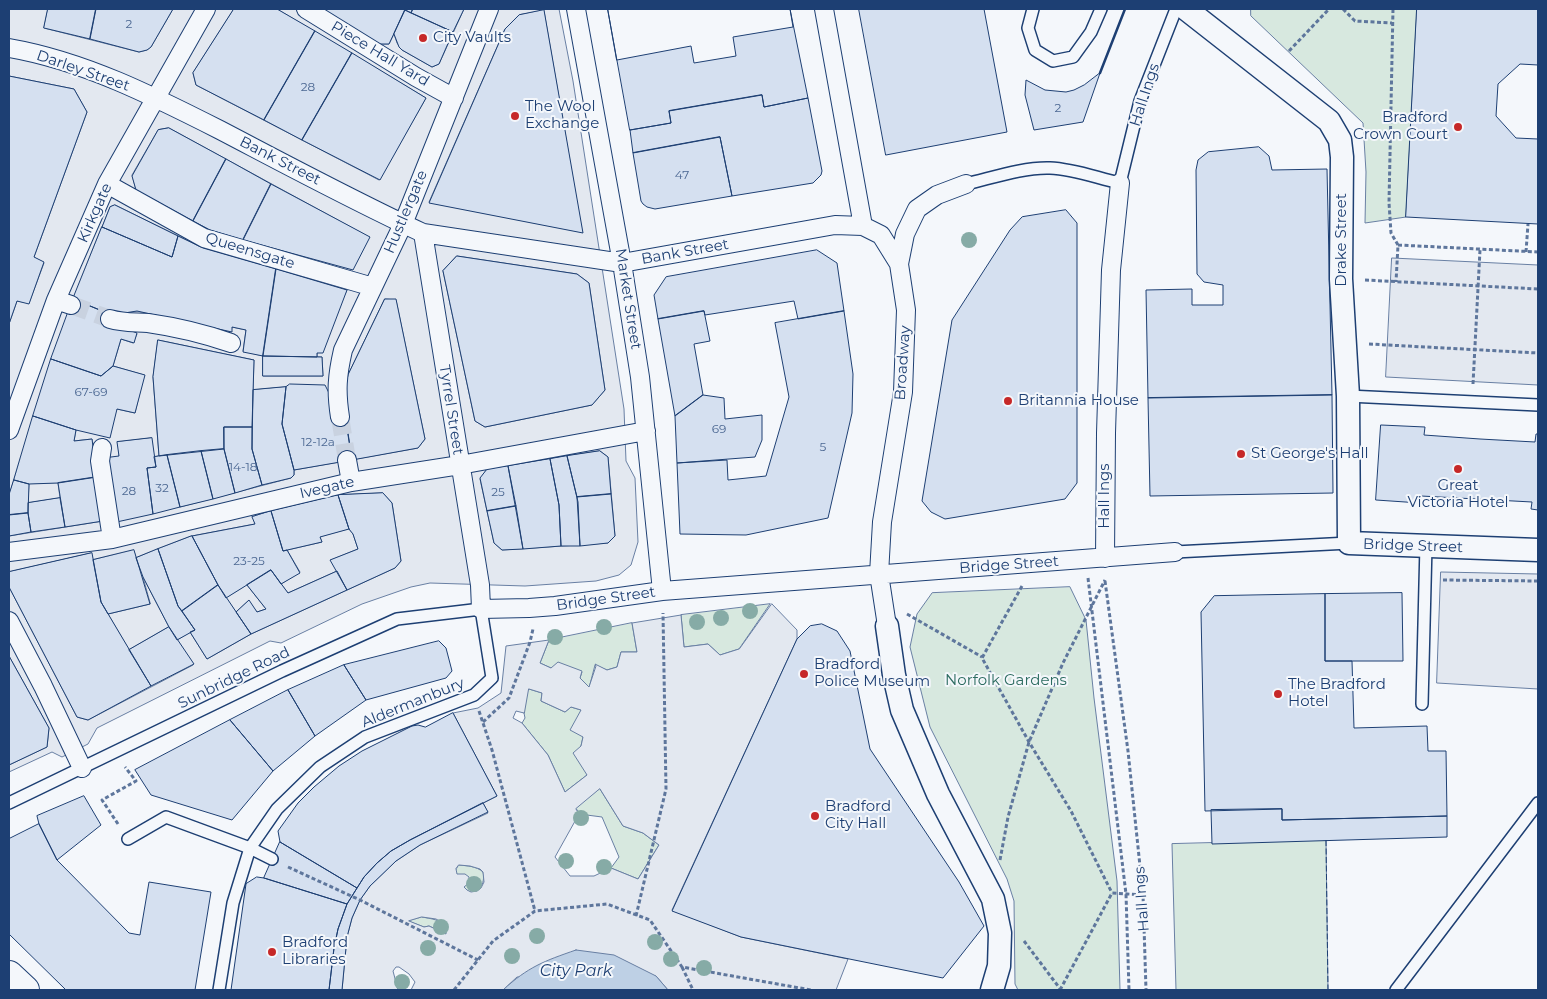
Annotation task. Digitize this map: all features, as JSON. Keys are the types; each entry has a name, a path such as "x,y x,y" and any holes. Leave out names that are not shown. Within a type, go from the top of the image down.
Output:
{"main road":[{"path":"9,975 25,990"}],"street":[{"name":"Kirkgate","path":"9,430 63,303 107,184 206,9"},
{"name":"Piece Hall Yard","path":"306,9 416,77 454,98"},
{"name":"Hustlergate","path":"340,417 336,397 338,372 344,350 403,224 489,9"},
{"name":"Market Street","path":"576,9 622,263 640,377 662,591"},
{"path":"824,9 863,226"},
{"name":"Drake Street","path":"1186,9 1329,121 1340,140 1342,157 1342,279 1348,396 1350,543"},
{"name":"Darley Street","path":"9,48 23,50 94,71 156,98"},
{"name":"Bank Street","path":"156,98 403,224"},
{"name":"Hall Ings","path":"1105,558 1106,432 1111,270 1120,183"},
{"name":"Queensgate","path":"107,184 204,238 373,287"},
{"name":"Broadway","path":"879,574 882,522 903,392 906,310 899,264 905,234 917,210 937,195 966,184"},
{"path":"403,224 423,233"},
{"name":"Bank Street","path":"423,233 622,263 835,225 863,226 881,234 899,264"},
{"name":"Tyrrel Street","path":"423,233 480,585 481,609"},
{"path":"110,319 119,322 156,325 208,335 231,343"},
{"name":"Ivegate","path":"9,552 112,539 351,482 460,465 646,431"},
{"path":"102,448 100,461 112,539"},
{"path":"347,460 351,482"},
{"name":"Bridge Street","path":"1350,543 1538,550"},
{"name":"Bridge Street","path":"481,609 529,608 662,591 1175,552"},
{"path":"879,574 894,675 902,710 938,794 993,899 1000,933 999,966 992,990"},
{"path":"9,621 43,686 82,768"}],"lane":[{"path":"1033,9 1028,28 1035,50 1053,61 1073,57 1091,32 1101,9"},
{"name":"Hall Ings","path":"1120,183 1140,101 1176,9"},
{"path":"966,184 1016,172 1049,168 1071,171 1120,183"},
{"path":"1348,396 1538,405"},
{"name":"Bridge Street","path":"1175,552 1350,543"},
{"path":"1422,704 1426,545"},
{"name":"Aldermanbury","path":"219,990 233,902 250,848 277,808 320,768 365,737 474,694 492,678 481,609"},
{"name":"Sunbridge Road","path":"9,803 282,671 398,619 481,609"},
{"path":"1396,990 1538,803"},
{"path":"128,839 166,817 250,848 272,859"}],"path":[{"path":"1289,51 1329,9"},
{"path":"1343,9 1355,21 1392,23"},
{"path":"1393,9 1389,203 1391,233 1398,245 1396,282"},
{"path":"1526,252 1528,224"},
{"path":"1398,245 1538,252"},
{"path":"1472,402 1480,250"},
{"path":"1342,279 1538,289"},
{"path":"1345,343 1538,353"},
{"name":"Hall Ings","path":"1105,558 1105,580 1128,751 1143,895 1146,990"},
{"path":"1086,559 1126,894 1129,990"},
{"path":"982,658 1034,563"},
{"path":"993,899 1008,817 1029,742 1063,663 1105,580"},
{"path":"1425,580 1538,581"},
{"path":"636,916 666,789 662,591"},
{"path":"883,599 982,658 1029,742 1071,811 1112,893"},
{"path":"483,722 509,698 534,631 529,608"},
{"path":"474,694 535,910"},
{"path":"114,752 136,781 102,800 128,839"},
{"path":"272,859 360,900 478,960"},
{"path":"1112,893 1143,895"},
{"path":"1021,937 1060,990 1112,893"},
{"path":"454,990 493,940 535,910 607,904 650,920 682,967 693,990"},
{"path":"682,967 811,990"}],"green space":[{"path":"1251,9 1417,9 1406,217 1365,223 1366,172 1363,123 1251,16"},
{"name":"Norfolk Gardens","path":"1070,587 1086,620 1117,881 1120,990 1018,990 1015,984 1014,901 1007,879 930,727 910,647 917,614 932,593"},
{"path":"770,604 739,649 720,655 708,644 684,647 681,615"},
{"path":"632,623 637,652 621,652 617,667 607,670 595,665 589,688 580,678 582,672 551,668 540,663 549,640"},
{"path":"529,689 542,693 541,701 565,712 571,707 581,710 583,737 581,746 587,775 565,792 548,755 522,723 525,718 524,713 521,711"},
{"path":"600,789 623,826 643,833 659,845 638,879 611,868 619,857 602,817 579,814 576,808"},
{"path":"1326,840 1328,990 1176,990 1172,844"},
{"path":"459,865 475,867 483,872 482,884 477,891 470,892 463,886 455,872"},
{"path":"422,917 441,922 446,927 446,934 429,926 424,927 408,921"}],"shaded area":[{"path":"9,9 48,9 44,28 139,52 151,47 173,9 234,9 193,73 196,85 379,180 426,98 277,9 321,9 380,44 389,44 394,34 402,50 432,67 439,64 464,9 559,9 573,81 624,409 626,461 635,478 638,542 631,565 619,575 596,581 525,586 430,583 411,587 362,604 281,643 270,641 97,728 88,744 62,757 52,752 9,772 9,765 47,747 49,728 9,656 9,587 77,717 88,720 193,665 177,640 190,632 207,659 251,634 395,568 401,561 392,503 383,493 338,495 271,511 253,517 255,524 192,536 136,558 134,551 93,560 91,553 9,572 9,536 103,521 92,439 74,441 76,430 117,409 135,413 144,375 113,366 121,339 133,343 137,334 108,322 112,315 137,311 231,332 232,327 246,330 243,351 263,356 263,376 323,376 322,357 317,357 317,353 347,290 203,248 115,205 110,207 81,281 9,495 9,324 17,301 29,303 44,263 34,257 87,112 74,89 9,76","holes":["544,11 582,232 429,202 505,29 519,15","169,128 369,237 243,240 210,230 136,190 132,175 158,130","457,256 577,274 589,283 605,390 592,405 485,427 475,421 443,271","385,299 396,300 425,439 418,448 294,470 294,475 291,478 180,507 119,456 118,442 151,438 154,457 159,456 153,377 158,340 254,360 253,390 286,387 331,419 340,417 348,375","600,451 608,457 615,536 608,543 502,550 494,543 480,479 487,469"]},
{"path":"1392,258 1538,265 1538,385 1386,377"},
{"path":"58,483 60,498 28,503 29,484"},
{"path":"349,529 353,534 358,549 331,560 337,571 288,593 281,584 300,572 287,550 322,542 320,537"},
{"path":"1441,572 1538,574 1538,689 1437,683"},
{"path":"143,577 169,627 129,650 108,614 150,604"},
{"path":"247,585 266,609 257,612 248,601 236,612 226,598"},
{"path":"772,604 797,630 797,639 672,910 741,937 848,959 836,990 668,990 656,976 517,977 503,990 411,990 415,982 409,974 396,967 393,971 398,990 342,990 347,937 352,918 360,900 370,886 396,861 420,845 488,813 483,803 497,796 453,713 478,708 501,693 506,646 549,640 540,663 551,668 558,662 582,671 580,678 589,687 595,664 607,670 617,667 621,652 637,652 632,623 681,615 684,647 708,644 720,655 739,649","holes":["529,689 542,693 541,701 565,712 571,707 581,710 570,730 583,737 581,746 573,753 587,775 565,792 548,755 522,723 513,718 516,711 524,713","600,789 623,826 643,833 659,845 638,879 611,868 594,876 570,876 555,857 579,814 576,809","459,865 480,869 483,872 484,882 481,888 471,892 467,890 464,887 469,883 469,877 465,874 457,874 456,869","422,917 436,919 446,927 446,934 429,926 424,927 409,921"]}],"water":[{"name":"City Park","path":"576,950 614,955 656,976 668,990 503,990 520,976 537,966"}],"building":[{"path":"48,9 96,9 90,39 44,28"},
{"path":"96,9 173,9 151,47 139,52 90,39"},
{"path":"234,9 277,9 315,31 264,120 196,85 193,73"},
{"path":"321,9 413,9 411,13 405,10 389,44 380,44"},
{"path":"413,9 464,9 453,32 411,13"},
{"path":"608,9 790,9 793,27 733,37 736,56 694,63 691,46 617,60"},
{"path":"608,9 790,9 808,98 764,107 762,95 669,111 671,123 630,130"},
{"path":"859,9 984,9 1007,132 886,155"},
{"name":"Bradford Crown Court","path":"1417,9 1538,9 1538,65 1520,64 1498,84 1496,116 1516,138 1538,139 1538,224 1406,217"},
{"name":"City Vaults","path":"405,10 453,32 439,64 432,67 399,47 394,34"},
{"name":"The Wool Exchange","path":"544,10 583,233 429,203 505,29 519,15"},
{"path":"315,31 352,53 302,140 264,120"},
{"path":"352,53 426,98 380,180 302,140"},
{"path":"1100,73 1083,122 1034,130 1025,95 1026,80 1045,90 1066,92 1084,85"},
{"path":"9,76 74,89 87,112 34,257 44,262 29,304 17,301 9,324"},
{"path":"762,95 764,107 808,98 822,171 821,175 813,183 732,196 720,137 633,153 630,130 671,123 669,111"},
{"path":"169,128 226,159 193,221 136,190 132,176 158,130"},
{"path":"720,137 732,196 655,209 643,204 633,153"},
{"path":"1259,147 1269,156 1272,170 1327,169 1332,395 1148,398 1146,290 1192,289 1192,305 1223,305 1223,285 1204,282 1197,274 1196,170 1198,160 1208,152"},
{"path":"226,159 271,184 243,240 210,230 193,221"},
{"path":"271,184 370,237 353,270 243,240"},
{"path":"115,205 178,236 172,257 102,227 110,207"},
{"name":"Britannia House","path":"1066,210 1077,223 1077,483 1065,499 945,519 931,512 922,501 952,320 1010,230 1022,217"},
{"path":"102,227 172,257 178,236 203,248 276,269 263,356 243,352 246,330 232,327 232,332 137,311 112,315 73,299"},
{"path":"817,250 837,263 844,311 798,319 794,301 705,315 704,311 658,319 654,295 666,277"},
{"path":"457,256 577,274 589,283 605,390 592,405 485,427 475,421 443,271"},
{"path":"276,269 347,290 323,353 317,353 317,357 263,356"},
{"path":"73,299 112,315 108,322 137,333 134,343 121,339 113,366 101,376 51,359"},
{"path":"385,299 396,299 425,439 418,448 352,460 343,399 348,375"},
{"path":"704,311 710,341 694,344 703,395 675,416 658,319"},
{"path":"844,311 853,374 852,413 828,518 746,535 680,534 677,463 727,460 728,480 766,476 789,397 775,323"},
{"path":"158,340 254,360 252,427 224,427 224,449 159,456 153,377"},
{"path":"263,356 322,357 323,376 263,376"},
{"path":"51,359 101,376 113,366 145,375 135,413 117,409 110,438 76,430 33,416"},
{"path":"290,384 325,385 330,395 331,419 345,416 352,460 294,470 282,424 286,387"},
{"path":"286,387 282,424 294,475 291,478 262,485 252,449 253,390"},
{"path":"703,395 724,398 725,419 762,415 762,440 755,457 677,463 675,416"},
{"name":"St George's Hall","path":"1332,395 1333,493 1150,496 1148,398"},
{"path":"33,416 76,430 74,441 92,439 97,477 58,483 29,484 14,480"},
{"name":"Great Victoria Hotel","path":"1381,425 1425,427 1424,435 1480,439 1535,442 1536,434 1538,434 1538,510 1531,509 1532,502 1421,496 1420,503 1376,500"},
{"path":"224,427 252,427 252,449 262,485 235,493 224,449"},
{"path":"152,438 156,467 147,468 153,514 112,523 103,458 119,456 117,442"},
{"path":"224,449 235,493 213,499 201,451"},
{"path":"201,451 213,499 180,507 167,455"},
{"path":"600,451 608,457 611,494 577,497 567,456"},
{"path":"167,455 180,507 153,514 147,468 156,467 154,457"},
{"path":"567,456 578,502 580,546 561,546 559,505 550,459"},
{"path":"550,459 559,505 561,546 523,549 508,466"},
{"path":"508,466 516,506 487,511 480,478 487,469"},
{"path":"97,477 103,521 65,527 58,483"},
{"path":"14,480 29,484 28,513 9,515 9,495"},
{"path":"383,493 392,503 401,561 395,568 347,590 330,560 358,549 338,495"},
{"path":"611,494 615,536 608,543 580,546 577,497"},
{"path":"338,495 349,529 320,537 322,542 283,551 271,511"},
{"path":"60,498 65,527 31,532 28,503"},
{"path":"516,506 523,549 502,550 494,543 487,511"},
{"path":"271,511 283,551 287,550 300,573 281,584 271,570 226,598 192,536 255,524 252,517"},
{"path":"28,513 31,532 9,536 9,515"},
{"path":"192,536 218,585 182,611 178,606 158,549"},
{"path":"158,549 178,606 195,630 177,640 143,577 136,558"},
{"path":"134,550 150,604 108,614 101,602 93,560"},
{"path":"92,553 101,602 151,686 88,720 77,717 9,587 9,572"},
{"path":"271,570 288,593 337,571 347,590 251,634 236,612 249,600 257,612 266,609 247,585"},
{"path":"218,585 251,634 207,659 190,632 195,630 182,611"},
{"path":"1402,593 1403,661 1325,661 1325,594"},
{"name":"The Bradford Hotel","path":"1325,594 1325,661 1352,661 1354,728 1427,726 1428,751 1446,751 1447,816 1282,820 1282,809 1205,811 1201,612 1214,596"},
{"name":"Bradford City Hall","path":"822,624 837,631 850,651 870,749 959,882 984,926 943,978 741,937 672,911 797,639 810,626"},
{"path":"169,627 194,664 151,686 129,650"},
{"path":"439,641 446,648 452,671 446,678 366,700 344,665"},
{"path":"9,656 49,728 47,747 9,765"},
{"path":"344,665 366,700 315,736 288,690"},
{"path":"288,690 315,736 273,771 230,720"},
{"path":"453,713 497,796 391,851 364,877 357,888 280,842 278,831 298,803 339,766 362,751 412,726 425,727"},
{"path":"230,720 273,771 232,820 151,795 135,770"},
{"path":"84,796 101,825 57,860 37,816"},
{"path":"483,803 488,812 420,845 396,861 370,886 360,900 352,918 347,937 342,990 329,990 338,929 347,904 364,877 391,851"},
{"path":"1282,809 1282,820 1447,816 1447,837 1212,844 1211,810"},
{"path":"39,824 57,860 129,933 140,935 149,882 211,892 195,990 66,990 9,934 9,839"},
{"path":"280,842 357,888 347,904 264,878"},
{"path":"257,877 347,904 338,929 334,948 329,990 231,990 246,884"}],"tunnel":[{"path":"71,305 110,319"},
{"path":"340,417 347,460"}],"fence":[{"path":"1326,840 1328,990"}],"wall":[{"path":"1100,73 1125,9"}],"place":[{"name":"City Vaults","path":"423,38"},
{"name":"The Wool Exchange","path":"515,116"},
{"name":"Bradford Crown Court","path":"1458,127"},
{"name":"Britannia House","path":"1008,401"},
{"name":"St George's Hall","path":"1241,454"},
{"name":"Great Victoria Hotel","path":"1458,469"},
{"name":"Bradford Police Museum","path":"804,674"},
{"name":"The Bradford Hotel","path":"1278,694"},
{"name":"Bradford City Hall","path":"815,816"},
{"name":"Bradford Libraries","path":"272,952"}]}
